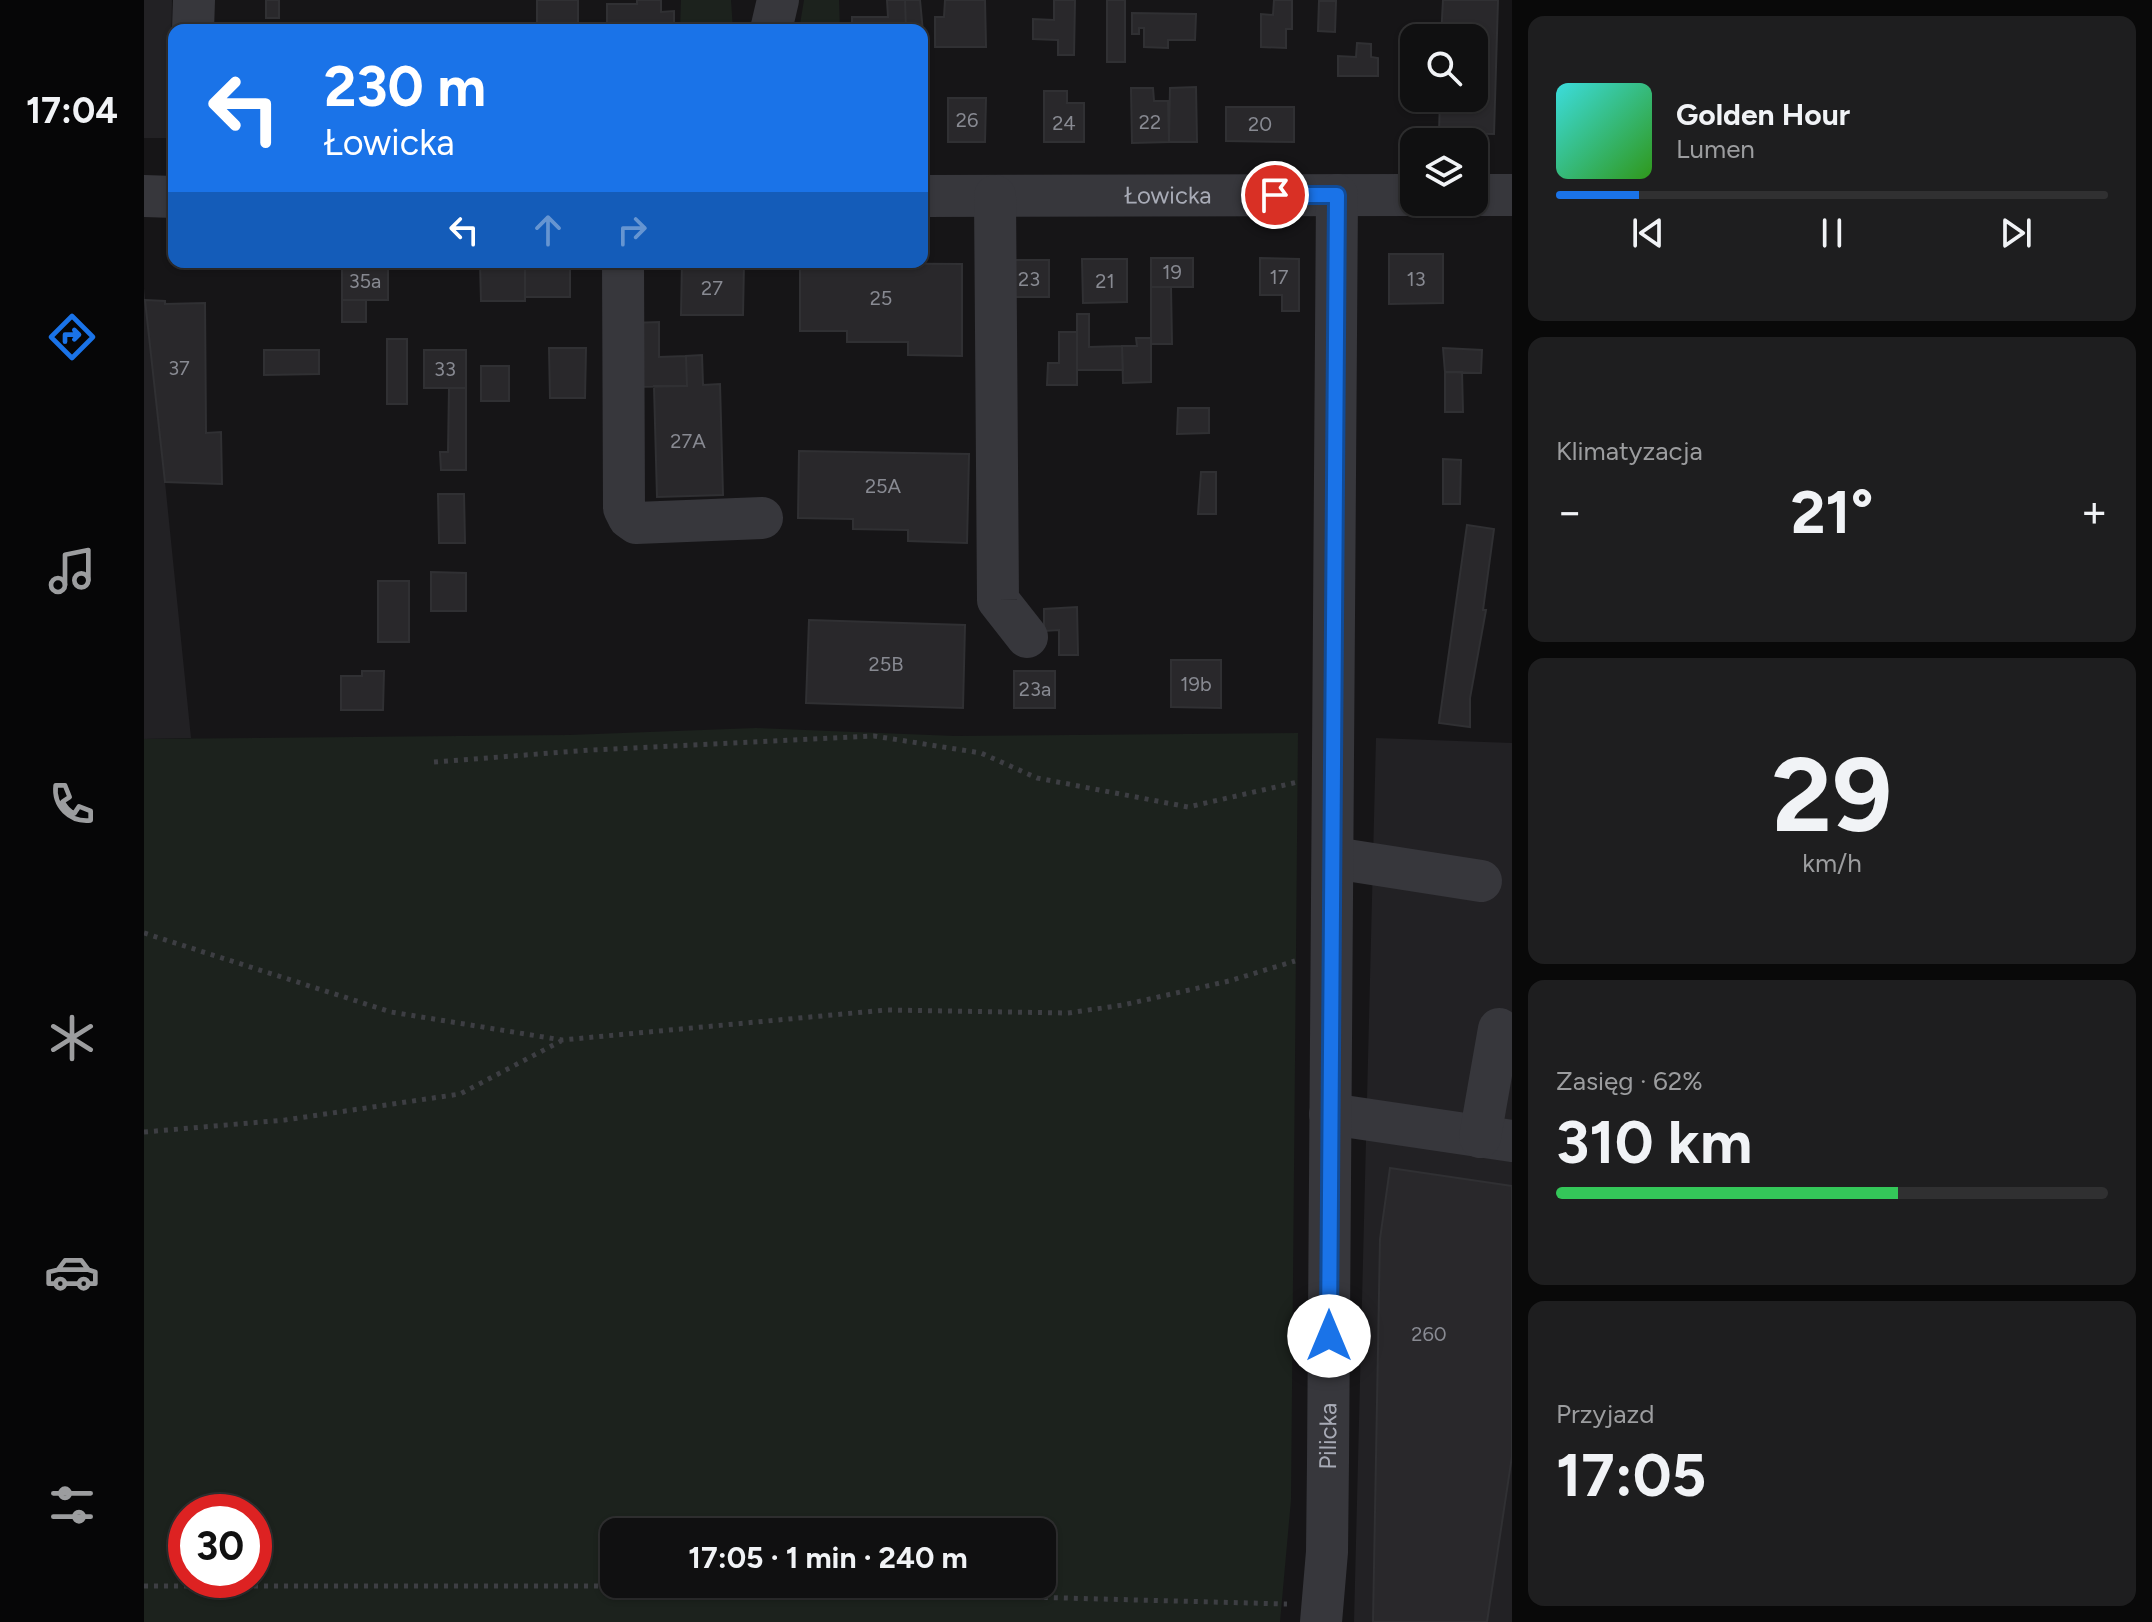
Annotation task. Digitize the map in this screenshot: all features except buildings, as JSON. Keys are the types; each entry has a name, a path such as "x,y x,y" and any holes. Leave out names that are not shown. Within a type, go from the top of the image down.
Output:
{"street":[{"path":"193,24 194,0"},
{"path":"772,24 778,0"},
{"name":"Pilicka","path":"1322,1616 1328,1492 1337,195"},
{"name":"Łowicka","path":"928,196 1400,195"},
{"path":"1488,195 1512,195"},
{"path":"144,196 168,197"},
{"path":"995,196 998,600 1027,637"},
{"path":"623,268 624,508 629,518 636,523 762,518"},
{"path":"1334,858 1481,881"},
{"path":"1330,1114 1496,1139 1499,1029"}],"path":[{"path":"434,762 591,750 874,736 981,753 1037,778 1188,807 1334,775"},
{"path":"144,933 391,1012 562,1040 886,1010 1068,1013 1123,1005 1229,981 1304,959"},
{"path":"144,1132 285,1120 460,1094 562,1040"},
{"path":"144,1586 616,1586 1292,1604 1322,1616"}],"shaded area":[{"path":"144,0 172,0 171,24 168,24 168,138 144,138"},
{"path":"681,0 731,0 733,24 680,24"},
{"path":"804,0 839,0 840,24 800,24"},
{"path":"144,288 165,482 191,738 144,739"},
{"path":"756,728 955,736 1298,733 1291,1500 1280,1622 144,1622 144,739 569,735"},
{"path":"1376,738 1512,743 1512,1622 1354,1622"}],"route":[{"path":"1275,195 1337,195 1329,1336"}]}
